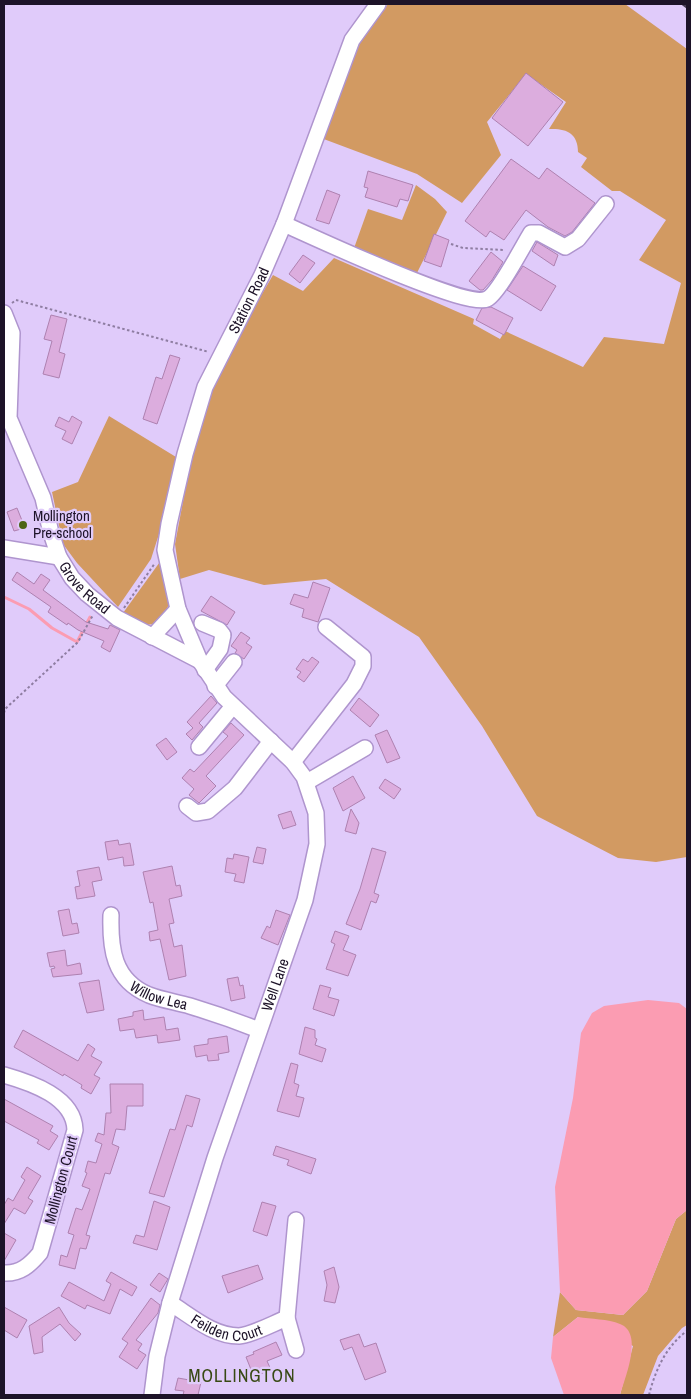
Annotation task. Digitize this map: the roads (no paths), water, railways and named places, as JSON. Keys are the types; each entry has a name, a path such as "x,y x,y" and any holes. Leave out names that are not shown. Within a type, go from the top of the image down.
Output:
{"street":[{"name":"Station Road","path":"178,609 165,550 185,454 205,387 262,275 284,224 352,40 378,4"},
{"path":"284,224 364,259 444,291 478,302 492,296 531,233 539,232 565,247 578,239 606,204"},
{"name":"Grove Road","path":"7,309 12,333 7,367 8,427 42,498 59,557 72,578 117,618 202,666"},
{"path":"4,548 59,557"},
{"path":"152,638 178,609"},
{"name":"Well Lane","path":"152,1395 157,1356 170,1303 215,1158 305,900 317,844 316,813 307,782 292,762 233,706 215,686 202,666 178,609"},
{"path":"202,623 219,630 223,635 220,649 202,666"},
{"path":"292,762 354,684 363,666 363,656 326,627"},
{"path":"215,686 234,662"},
{"path":"199,747 233,706"},
{"path":"187,806 196,813 208,812 235,788 271,741"},
{"path":"307,782 365,748"},
{"name":"Willow Lea","path":"111,915 110,943 117,967 129,982 147,994 213,1013 259,1030"},
{"name":"Mollington Court","path":"4,1075 20,1080 55,1097 68,1106 72,1113 75,1130 40,1253 31,1264 21,1270 4,1272"},
{"name":"Feilden Court","path":"296,1220 287,1318 296,1350"},
{"name":"Feilden Court","path":"170,1303 222,1334 241,1336 287,1318"}],"waterway":[{"path":"4,597 29,609 52,628 77,642 90,617"}],"railway":[{"path":"683,4 687,7"}],"place":[{"name":"Mollington Pre-school","path":"23,525"}],"district":[{"name":"MOLLINGTON","path":"242,1376"}]}
